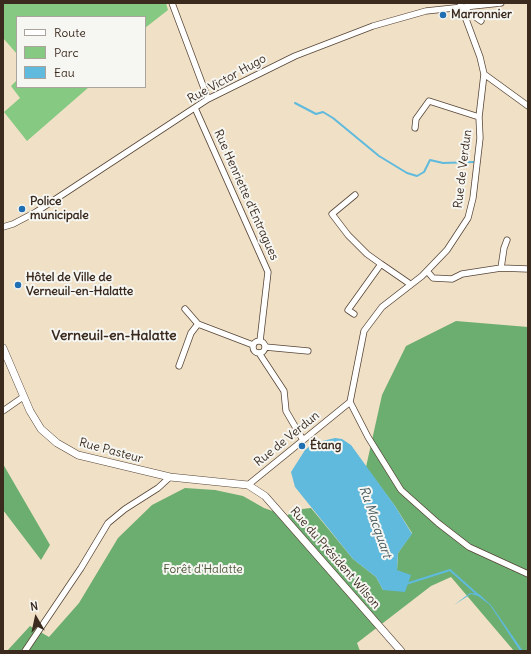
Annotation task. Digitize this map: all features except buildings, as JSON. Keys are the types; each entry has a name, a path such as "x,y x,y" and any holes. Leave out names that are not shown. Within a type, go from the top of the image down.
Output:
{"street":[{"path":"172,3 208,99"},
{"name":"Rue Victor Hugo","path":"3,227 13,224 36,212 208,99 295,56 366,29 436,9 461,5 501,3"},
{"path":"461,5 481,21"},
{"name":"Rue de Verdun","path":"248,485 350,402 364,331 382,307 427,271 447,250 468,218 473,198 480,138 479,117 484,74 480,57 461,5"},
{"path":"484,74 528,106"},
{"path":"415,128 416,119 429,102 479,117"},
{"name":"Rue Henriette d'Entragues","path":"195,108 268,272 260,341"},
{"path":"355,195 332,214 348,236 367,254 410,284"},
{"path":"501,268 504,248 507,240"},
{"path":"354,314 348,310 381,264"},
{"path":"427,271 434,278 452,279 462,274 501,268 528,270"},
{"path":"185,309 198,324 253,345"},
{"path":"179,366 191,333 198,324"},
{"path":"253,345 260,341 264,344 264,347"},
{"path":"253,345 254,350 259,353 284,391 286,411 303,440"},
{"path":"264,347 308,351"},
{"path":"259,353 262,352 264,347"},
{"name":"Rue Pasteur","path":"3,348 23,397 41,429 57,443 72,452 97,460 170,477 248,485"},
{"path":"3,411 23,397"},
{"path":"350,402 368,437 401,490 438,523 469,547 528,574"},
{"path":"26,651 49,614 81,568 108,523 125,509 158,488 170,477"},
{"name":"Rue du Président Wilson","path":"248,485 266,496 401,651"}],"green space":[{"path":"3,3 166,3 168,10 146,27 146,16 16,16 16,53 3,38"},
{"path":"16,81 16,88 88,88 27,141 4,112 20,98 11,86"},
{"name":"Forêt d'Halatte","path":"456,321 528,327 528,651 514,651 451,577 431,586 357,643 360,651 7,651 30,626 49,637 79,603 118,538 152,505 185,488 215,490 243,496 264,508 287,516 293,510 311,508 353,559 376,577 383,590 397,570 398,553 412,533 395,506 366,467 382,395 406,346"},
{"path":"3,464 50,545 41,560 3,510"}],"water":[{"path":"335,438 342,439 351,445 395,506 412,534 398,553 397,570 411,575 405,592 383,590 376,577 353,559 295,487 291,472 305,450 314,443"},
{"path":"470,593 479,594 491,605 523,651 520,651 490,605 478,596 471,594 454,605"}],"waterway":[{"name":"Ru Macquart","path":"295,103 316,114 323,112 333,118 379,156 407,173 417,176 424,172 430,160 443,163 474,162"},
{"name":"Ru Macquart","path":"406,584 450,570 478,595"}],"place":[{"name":"Marronnier","path":"443,15"},
{"name":"Police municipale","path":"22,209"},
{"name":"Hôtel de Ville de Verneuil-en-Halatte","path":"18,285"},
{"name":"Étang","path":"302,446"}],"district":[{"name":"Verneuil-en-Halatte","path":"114,336"}]}
